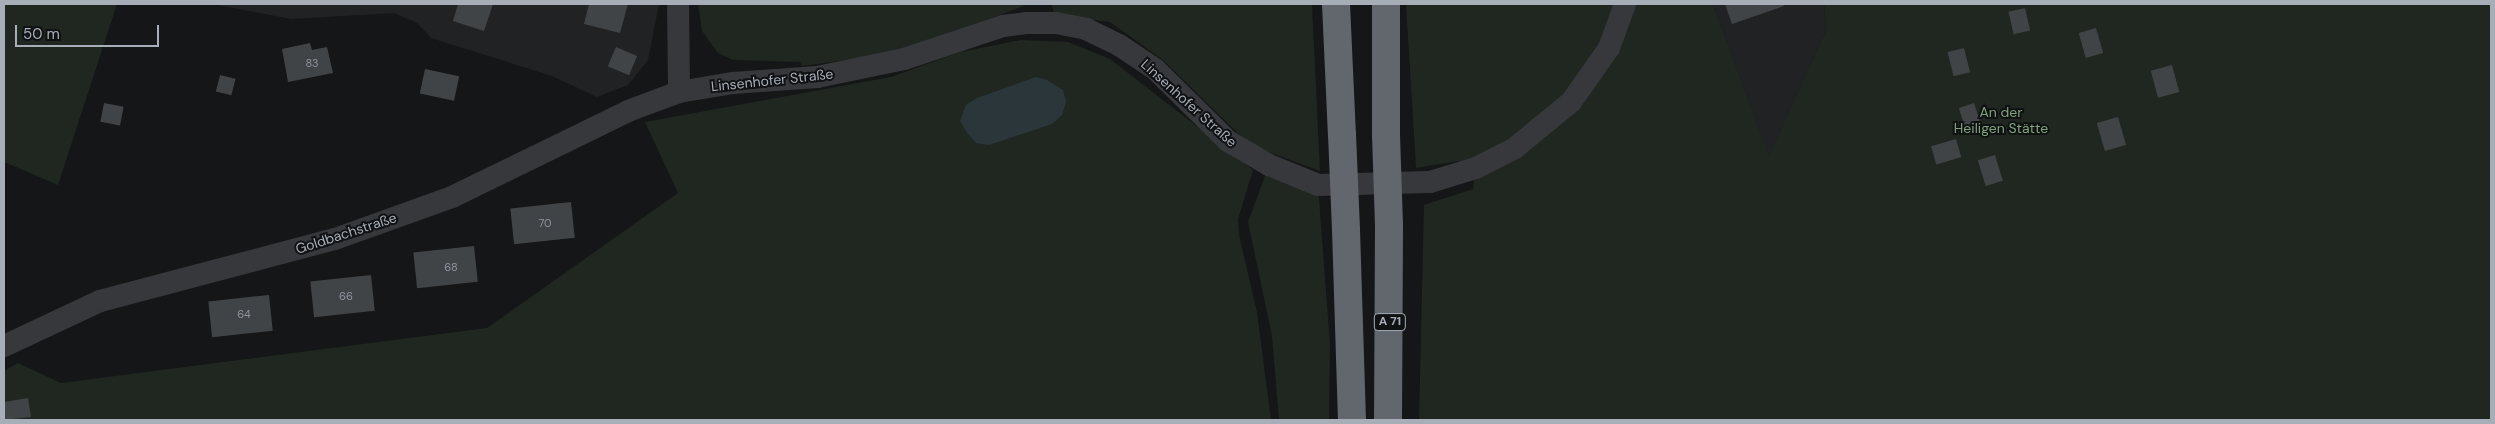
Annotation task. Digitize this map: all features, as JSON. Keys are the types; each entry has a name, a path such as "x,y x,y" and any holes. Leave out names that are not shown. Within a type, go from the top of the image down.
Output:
{"highway":[{"path":"1336,4 1352,420"},
{"name":"A 71","path":"1386,4 1386,135 1389,224 1388,420"}],"street":[{"path":"678,4 679,92"},
{"name":"Linsenhofer Straße","path":"679,92 733,83 817,78 904,59 1003,26 1056,23 1086,29 1119,45 1155,69 1228,141 1269,165 1318,185 1430,182 1476,168 1515,148 1571,102 1609,48 1625,4"},
{"name":"Goldbachstraße","path":"9,340 100,301 335,239 452,197 628,111 679,92"}],"shaded area":[{"path":"213,4 659,4 648,60 628,85 597,97 552,76 431,38 417,23 394,13 291,19"},
{"path":"1713,4 1824,4 1826,30 1769,157"},
{"path":"1036,77 1047,80 1063,90 1066,102 1062,115 1052,124 989,145 976,143 960,121 966,105 977,98"}],"green space":[{"path":"4,4 117,4 58,185 4,162"},
{"path":"698,4 1028,4 930,42 861,58 802,66 800,62 733,60 718,53 702,31"},
{"path":"1051,4 1312,4 1320,171 1250,145 1163,60 1110,22 1055,15"},
{"name":"An der Heiligen Stätte","path":"1406,4 1713,4 1769,156 1826,30 1824,4 2491,4 2491,420 1419,420 1424,205 1473,189 1476,169 1459,161 1416,168"},
{"path":"1021,40 1068,42 1110,59 1253,170 1238,219 1239,235 1257,312 1271,420 4,420 4,371 18,363 61,383 487,328 678,193 645,122 891,77 960,52"},
{"path":"1269,165 1318,185 1330,344 1329,420 1279,420 1272,336 1248,222"}],"building":[{"path":"458,4 493,4 484,31 453,21"},
{"path":"589,4 628,4 620,33 584,24"},
{"path":"1725,4 1784,4 1784,6 1732,24"},
{"path":"2025,8 2030,30 2014,34 2008,12"},
{"path":"2096,28 2103,53 2086,58 2079,33"},
{"path":"310,43 312,50 327,47 333,73 288,82 282,49"},
{"path":"616,47 637,56 629,75 608,66"},
{"path":"1964,48 1970,72 1954,76 1948,52"},
{"path":"2172,65 2179,92 2158,98 2151,71"},
{"path":"425,69 459,76 454,101 420,93"},
{"path":"220,75 236,79 231,95 216,91"},
{"path":"104,103 124,107 120,125 100,122"},
{"path":"1974,103 1980,122 1965,127 1959,108"},
{"path":"2118,117 2126,145 2105,151 2097,123"},
{"path":"1956,139 1961,157 1936,164 1931,146"},
{"path":"1995,155 2003,181 1986,186 1978,160"},
{"path":"571,202 575,238 514,244 510,208"},
{"path":"474,246 478,282 417,288 413,252"},
{"path":"371,275 375,311 314,317 310,281"},
{"path":"269,295 273,331 212,337 208,301"},
{"path":"28,398 31,417 4,420 4,402"}]}
